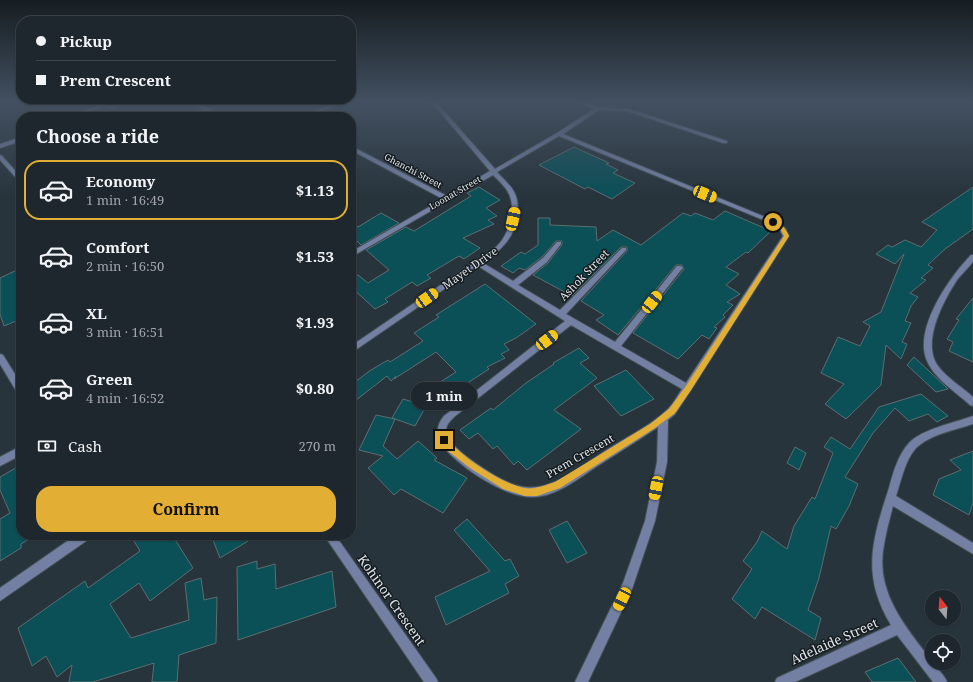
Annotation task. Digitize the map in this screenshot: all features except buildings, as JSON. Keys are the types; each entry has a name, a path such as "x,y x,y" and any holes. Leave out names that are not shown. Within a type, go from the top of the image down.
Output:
{"street":[{"name":"Mayet Drive","path":"356,347 478,263 506,241 511,230 515,209 512,193 461,133"},
{"path":"697,133 725,142"},
{"name":"Loonat Street","path":"356,252 446,198 559,134"},
{"name":"Prem Crescent","path":"559,134 773,222 786,233 786,236 672,411 557,486 537,492 525,492 506,486 473,466 451,449 444,440 441,429 442,424 451,414 571,321"},
{"path":"0,140 16,135"},
{"path":"0,146 16,140"},
{"name":"Ghanchi Street","path":"356,151 446,198"},
{"path":"0,157 16,173"},
{"path":"513,285 545,260 559,243"},
{"name":"Ashok Street","path":"560,315 624,249"},
{"path":"973,257 953,279 943,297 927,345 932,362 973,402"},
{"name":"Ashok Street","path":"478,263 560,315 688,388"},
{"path":"616,346 679,268"},
{"path":"0,357 16,384"},
{"path":"581,682 628,585 650,521 662,462 663,418"},
{"path":"941,682 899,628 881,593 878,576 877,552 901,466 912,446 923,438 973,420"},
{"path":"0,462 16,453"},
{"path":"891,499 973,549"},
{"path":"0,595 78,540"},
{"name":"Kohinor Crescent","path":"333,540 432,682"},
{"name":"Adelaide Street","path":"781,682 899,628"}],"route":[{"path":"444,440 451,449 473,466 506,486 525,492 537,492 557,486 652,426 672,411 786,236 783,229 773,222"}]}
